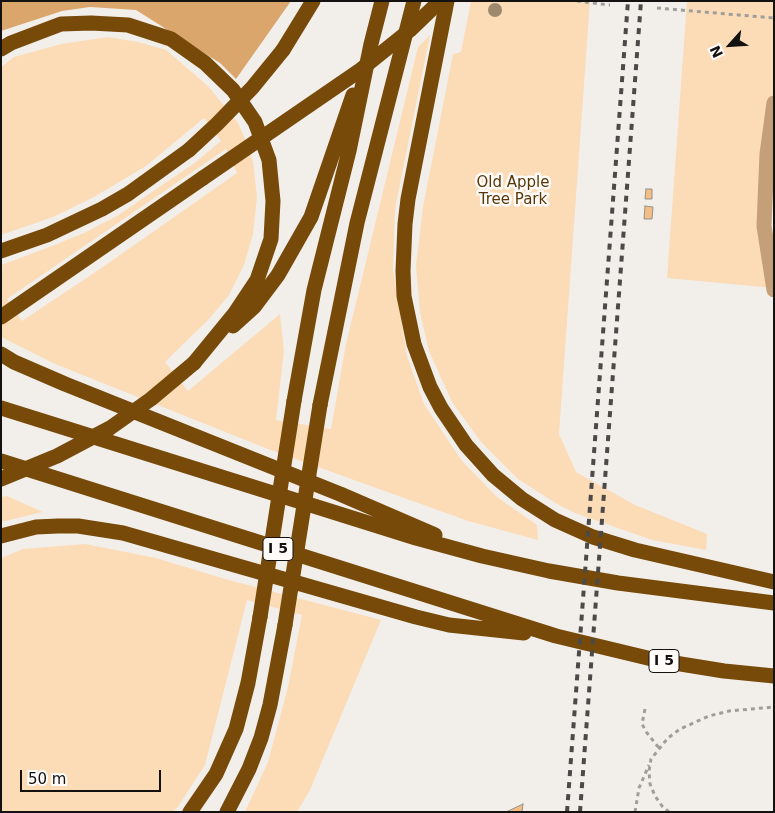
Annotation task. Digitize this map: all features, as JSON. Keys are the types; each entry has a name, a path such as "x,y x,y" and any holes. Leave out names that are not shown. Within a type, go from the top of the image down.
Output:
{"highway":[{"path":"1,251 47,235 102,209 128,194 189,150 252,88 283,50 313,1"},
{"path":"190,812 216,774 236,730 248,683 314,290 350,151 371,44 382,1"},
{"path":"227,812 249,769 261,738 270,705 285,625 320,405 357,223 414,1"},
{"path":"1,318 359,71 410,30 440,1"},
{"path":"447,1 408,199 403,271 404,296 414,344 430,388 441,408 466,445 493,475 522,499 556,520 593,537 635,550 774,582"},
{"path":"1,49 11,43 61,24 128,25 170,39 205,63 233,90 255,122 269,160 273,201 271,239 257,280 235,313 194,363"},
{"path":"1,479 57,456 110,428 151,399 194,363 254,307 278,275 311,217 371,44"},
{"path":"1,354 14,362 65,384 340,494 482,556"},
{"path":"1,408 416,538 482,556 549,571 618,583 774,603"},
{"name":"I 5","path":"1,461 556,636 656,660 724,671 774,676"},
{"path":"1,536 36,527 99,528 144,538 424,619 484,630 556,636"}],"street":[{"path":"774,103 767,154 764,226 774,290"}],"path":[{"path":"577,1 610,5"},
{"path":"657,8 774,18"},
{"path":"635,812 639,788 652,759 659,748 680,729 709,716 729,711 774,707"},
{"path":"646,709 642,724 659,748"},
{"path":"652,759 649,771 650,784 655,796 669,812"}],"green space":[{"name":"Old Apple Tree Park","path":"471,1 590,1 559,434 576,472 635,505 707,534 706,550 652,540 575,513 518,479 481,442 452,402 429,351 420,313 416,266 423,207 453,54 461,52"},
{"path":"687,1 774,1 774,103 767,154 773,288 667,278"},
{"path":"430,35 395,209 393,270 407,356 424,404 462,461 497,497 537,525 538,540 468,521 268,449 55,364 1,337 1,265 84,233 117,216 196,162 221,141 204,118 146,166 94,197 53,217 1,235 1,67 14,57 61,44 108,37 138,42 166,50 208,86 238,123 253,162 257,197 253,234 244,265 229,295 209,319 165,362 188,391 280,314 284,351 276,420 331,429 346,344 418,47","holes":["226,149 237,173 22,321 7,299"]},
{"path":"7,496 43,512 1,522 1,497"},
{"path":"85,544 156,558 225,579 381,620 310,790 297,812 245,812 268,762 288,687 302,615 247,600 205,765 177,808 172,812 1,812 1,558 23,549"}],"shaded area":[{"path":"1,1 291,1 236,79 220,63 136,10 90,7 62,11 1,31"}],"building":[{"path":"646,189 652,189 652,199 645,199"},
{"path":"645,206 653,207 652,219 644,219"},
{"path":"523,804 522,812 506,812"}],"railway":[{"path":"567,812 628,1"},
{"path":"580,812 641,1"}]}
